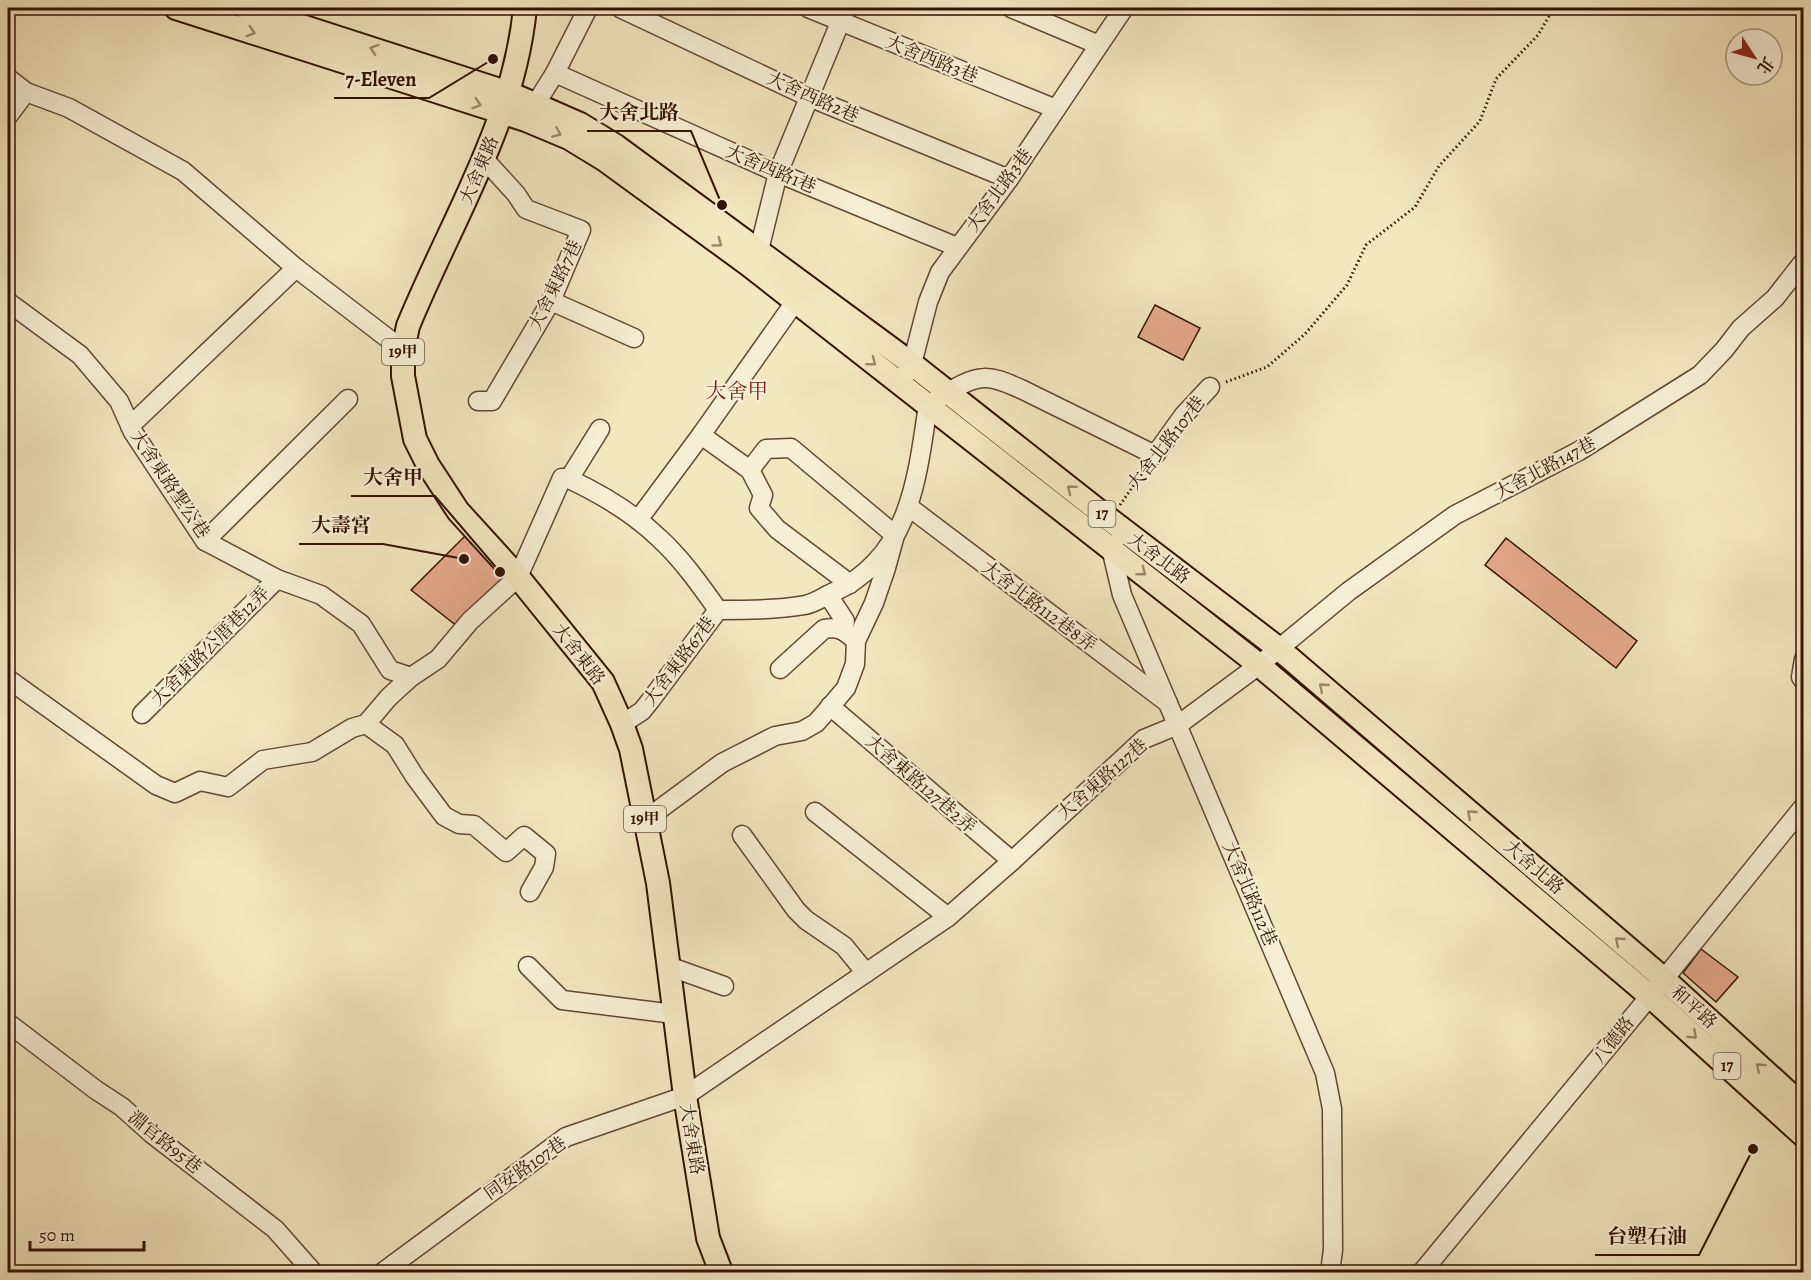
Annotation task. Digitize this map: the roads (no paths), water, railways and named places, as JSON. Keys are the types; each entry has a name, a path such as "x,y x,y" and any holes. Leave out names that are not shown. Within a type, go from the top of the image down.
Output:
{"main road":[{"name":"17","path":"176,8 506,102"},
{"name":"17","path":"246,8 506,102"},
{"name":"19甲","path":"506,102 522,38 525,8"},
{"name":"大舍北路","path":"506,102 531,112 754,258 801,294 900,383 928,405 1116,533"},
{"name":"大舍東路","path":"506,102 485,160 408,327 403,350 403,376 409,411 415,439 428,465 458,511 518,577 603,682 622,724 631,749 658,883 685,1096 708,1238 721,1272"},
{"name":"大舍北路","path":"801,294 912,364 948,393 1269,657 1657,987"},
{"name":"和平路","path":"1657,987 1803,1107"},
{"name":"和平路","path":"1657,987 1803,1136"}],"street":[{"path":"531,112 555,73 588,8"},
{"name":"大舍西路2巷","path":"620,8 809,97 1009,179"},
{"name":"大舍西路3巷","path":"808,8 843,15 1056,109"},
{"path":"1011,8 1099,45"},
{"name":"大舍北路3巷","path":"900,383 912,364 928,302 940,273 1009,179 1124,8"},
{"path":"754,258 778,173 843,15"},
{"name":"大舍西路1巷","path":"555,73 778,173 957,247"},
{"path":"8,78 26,92 69,108 183,171 296,268 403,350"},
{"path":"8,116 26,92"},
{"name":"大舍東路7巷","path":"478,401 492,401 551,301 582,230 526,209 516,194 485,160"},
{"name":"大舍北路147巷","path":"1269,657 1349,591 1455,515 1579,451 1700,375 1741,328 1775,298 1803,261"},
{"path":"130,426 296,268"},
{"path":"638,520 801,294"},
{"path":"551,301 634,338"},
{"name":"大舍東路聖公巷","path":"8,302 80,355 119,401 130,426 205,541 277,579 321,595 361,624 390,670 411,677"},
{"name":"大舍北路107巷","path":"948,393 969,381 984,378 997,380 1021,388 1155,455 1183,416 1210,387"},
{"path":"718,610 773,609 808,604 850,584 872,568 884,555 909,507 917,475 928,405 948,393"},
{"path":"205,541 348,399"},
{"path":"8,679 156,785 175,793 200,781 228,787 263,760 312,752 352,728 366,724 411,677 438,659 470,621 518,577 562,478 569,479 600,429"},
{"path":"700,435 750,470 763,495 759,508 777,529 850,584"},
{"path":"750,470 766,449 791,447 895,535"},
{"name":"大舍東路67巷","path":"569,479 638,520 661,539 691,572 718,610 642,711 622,724"},
{"name":"大舍北路112巷8弄","path":"909,507 1169,705"},
{"name":"大舍北路112巷","path":"1116,533 1122,595 1325,1073 1332,1109 1333,1250 1330,1272"},
{"path":"850,635 874,603 895,535"},
{"name":"大舍東路公厝巷12弄","path":"142,714 277,579"},
{"path":"645,820 722,763 775,736 802,731 816,723 846,688 855,664 850,635 845,621 828,595"},
{"path":"780,669 824,629 833,627 850,635"},
{"name":"大舍東路127巷","path":"685,1096 948,917 1144,739 1178,725 1269,657"},
{"path":"1803,659 1801,677 1803,681"},
{"name":"大舍東路127巷2弄","path":"830,706 1012,861"},
{"path":"366,724 395,745 444,816 459,824 474,825 506,852 524,837 546,854 544,867 530,892"},
{"name":"八德路","path":"1422,1272 1803,806"},
{"path":"815,812 948,917"},
{"path":"742,835 796,910 806,920 844,946 866,973"},
{"path":"528,966 562,999 674,1014"},
{"path":"668,966 724,986"},
{"name":"淵官路95巷","path":"8,1023 122,1107 152,1134 275,1229 313,1272"},
{"name":"同安路107巷","path":"383,1272 566,1137 685,1096"}],"place":[{"name":"7-Eleven","path":"493,59"},
{"name":"大舍北路","path":"722,205"},
{"name":"大壽宮","path":"464,559"},
{"name":"大舍甲","path":"500,572"},
{"name":"台塑石油","path":"1753,1149"}],"district":[{"name":"大舍甲","path":"737,391"}]}
